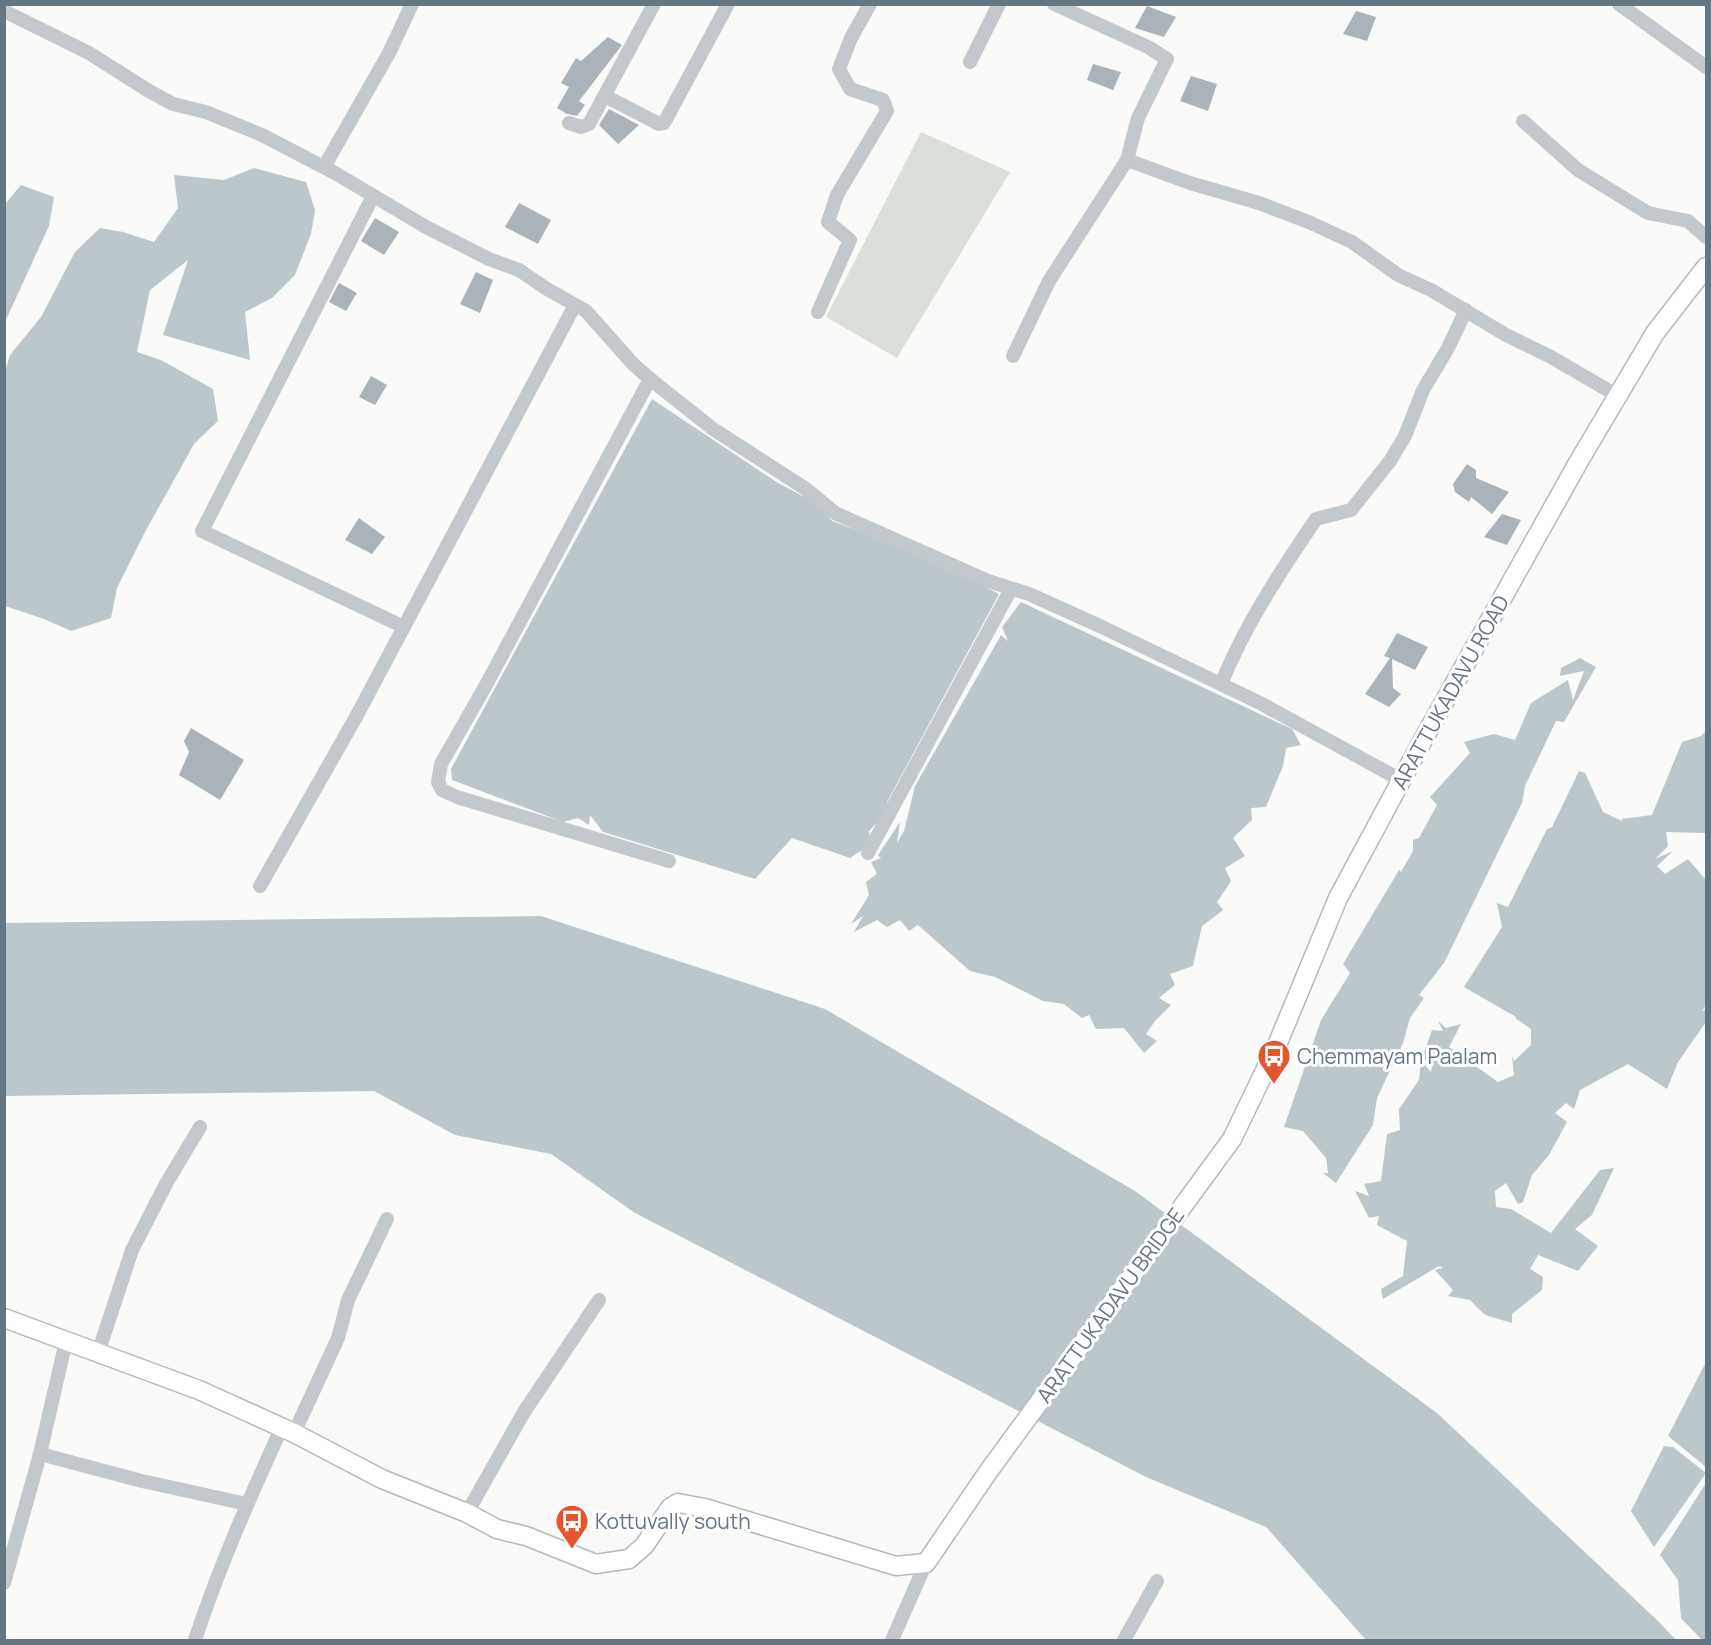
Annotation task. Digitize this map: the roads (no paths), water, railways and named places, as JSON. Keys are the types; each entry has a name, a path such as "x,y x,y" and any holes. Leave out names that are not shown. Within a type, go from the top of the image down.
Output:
{"main road":[{"name":"ARATTUKADAVU ROAD","path":"1232,1139 1275,1050 1338,898 1401,780 1500,599 1617,396 1655,333 1707,267"},
{"name":"ARATTUKADAVU BRIDGE","path":"926,1563 988,1472 1232,1139"},
{"path":"4,1318 199,1390 288,1430 382,1479 467,1513 497,1529 526,1536 596,1564 629,1559 644,1546 670,1508 678,1503 705,1508 896,1566 926,1563"}],"street":[{"path":"324,167 389,53 412,4"},
{"path":"569,123 581,127 589,124 654,4"},
{"path":"605,96 658,124 664,123 728,4"},
{"path":"818,312 850,240 828,222 837,195 887,111 884,100 850,89 838,69 851,38 870,4"},
{"path":"970,63 999,4"},
{"path":"1013,356 1049,281 1127,160 1138,118 1167,59 1148,47 1054,4"},
{"path":"1619,4 1707,67"},
{"path":"7,9 89,53 173,104 206,112 262,135 324,167 407,217 489,259 519,270 586,311 633,364 650,379 713,429 806,489 835,513 988,581 1029,594 1071,613 1260,703 1401,780"},
{"path":"1523,121 1578,170 1648,213 1688,221 1707,237"},
{"path":"1127,160 1190,183 1259,203 1352,242 1398,275 1431,290 1617,396"},
{"path":"373,196 202,531 404,627"},
{"path":"260,886 356,717 575,305"},
{"path":"1221,684 1232,657 1268,590 1317,519 1351,510 1390,461 1405,436 1423,390 1448,348 1466,310"},
{"path":"650,379 492,675 441,764 438,782 442,790 457,797 669,861"},
{"path":"868,853 1011,589"},
{"path":"98,1353 132,1250 167,1182 200,1126"},
{"path":"195,1641 208,1601 247,1504 338,1338 348,1300 387,1220"},
{"path":"467,1513 524,1412 599,1300"},
{"path":"4,1584 40,1454 66,1341"},
{"path":"40,1454 142,1481 247,1504"},
{"path":"892,1641 926,1563"},
{"path":"1124,1641 1157,1581"}],"place":[{"name":"Chemmayam Paalam","path":"1274,1085"},
{"name":"Kottuvally south","path":"572,1550"}]}
